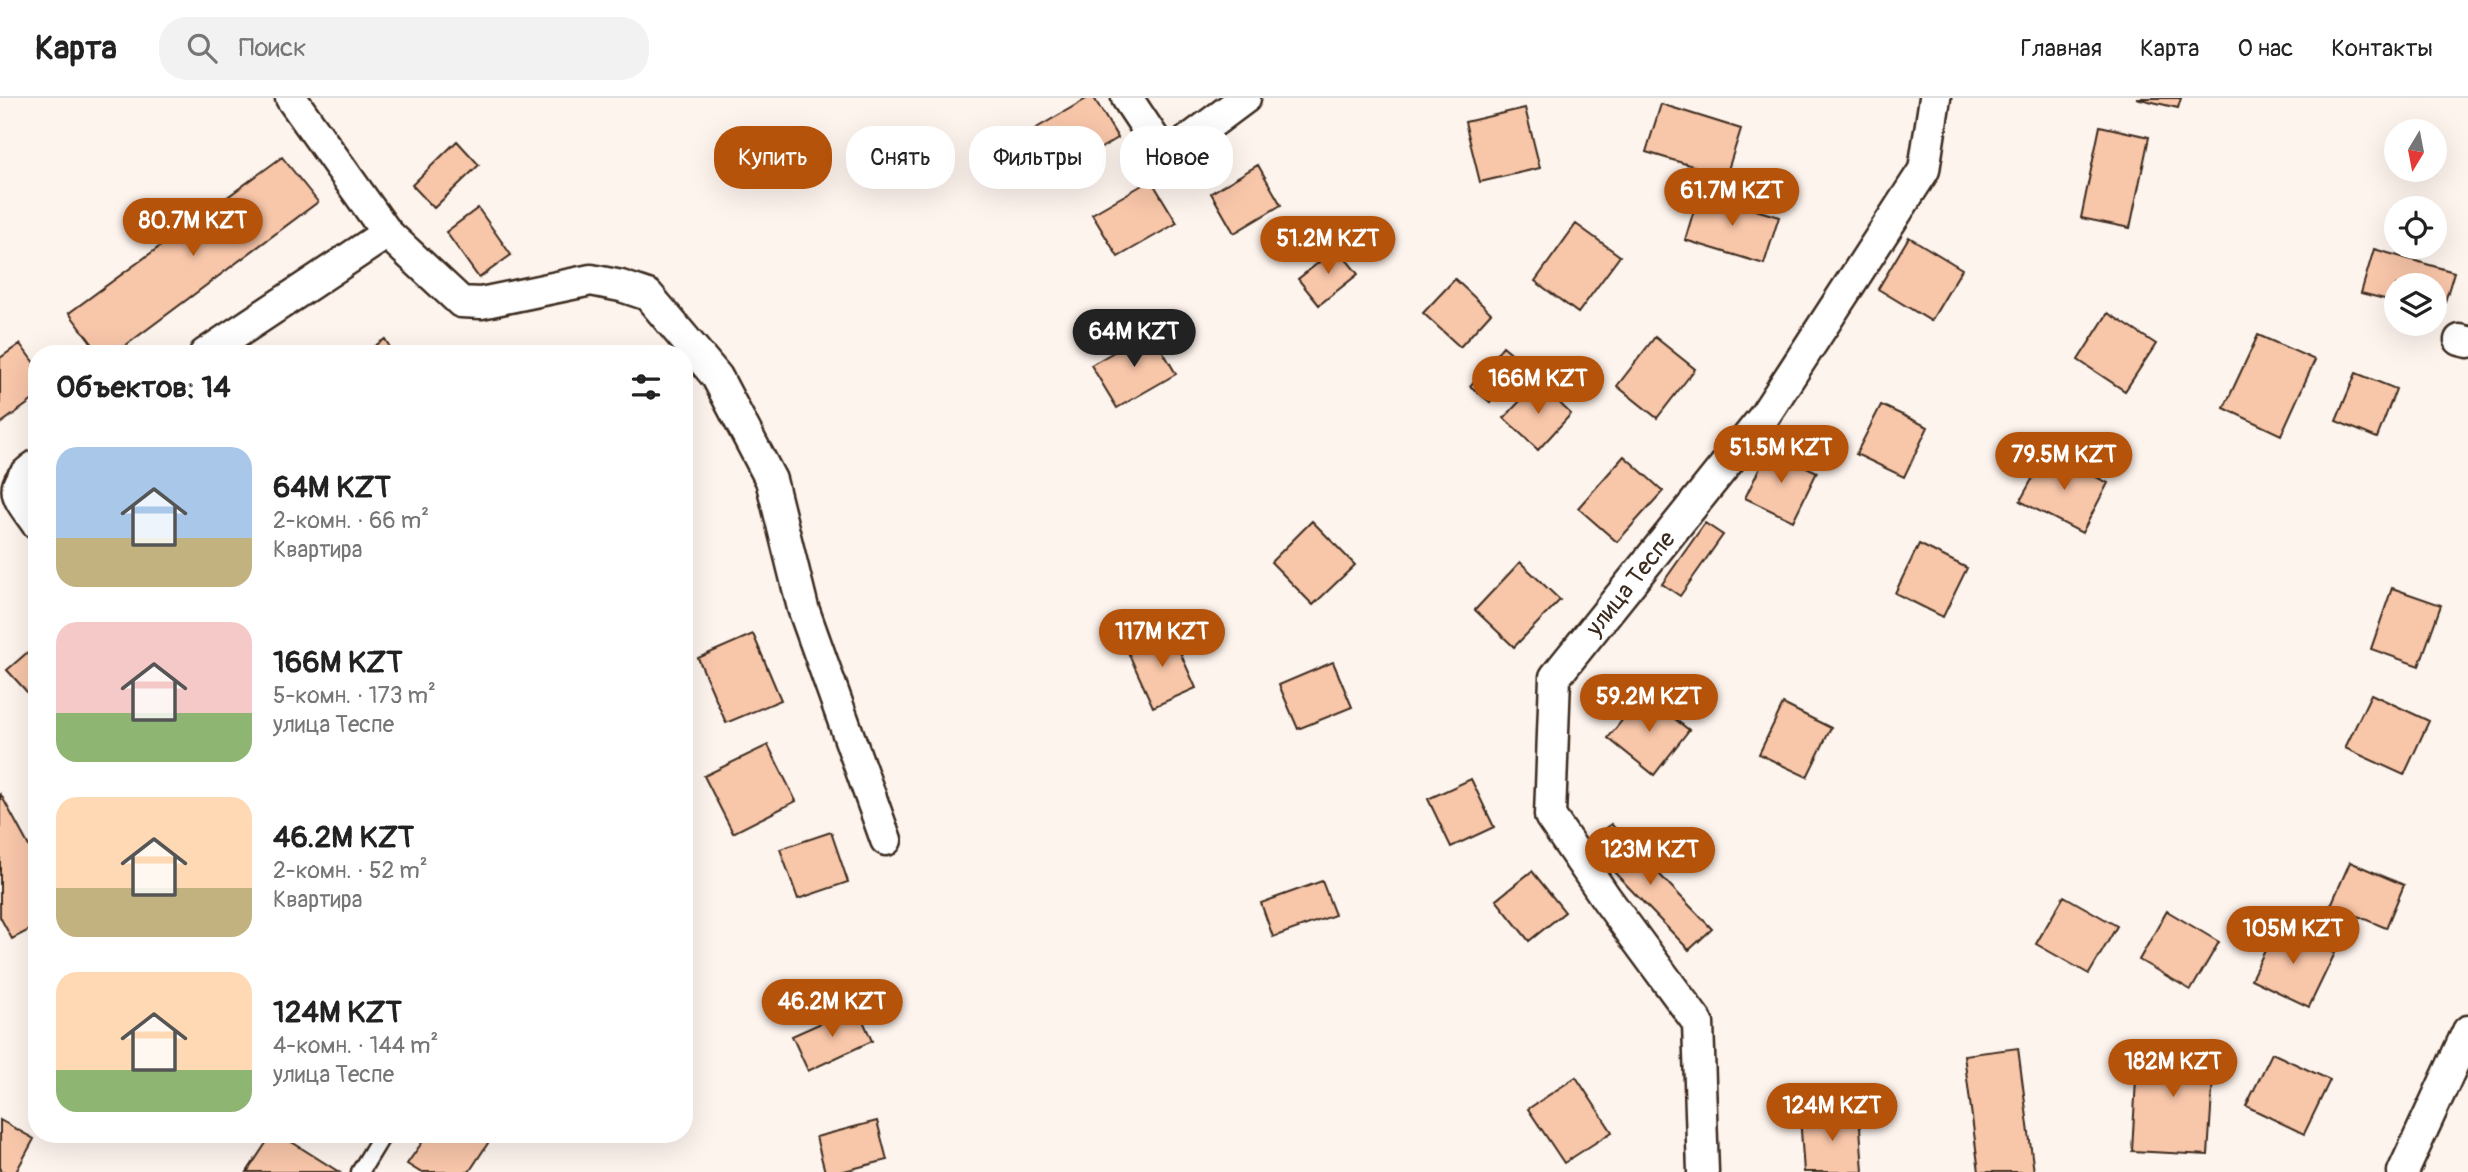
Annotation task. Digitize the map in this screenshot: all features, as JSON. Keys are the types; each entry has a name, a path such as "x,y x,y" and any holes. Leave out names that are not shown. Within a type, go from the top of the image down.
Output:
{"street":[{"path":"291,98 387,233 461,302 481,303 591,280 648,295 690,345"},
{"path":"1127,98 1166,157 1245,98"},
{"name":"улица Теспе","path":"1703,1172 1698,1023 1605,898 1550,816 1555,677 1763,418 1924,170 1935,98"},
{"path":"219,345 387,233"},
{"path":"693,348 717,377 771,480 803,608 886,840"},
{"path":"28,471 22,475 17,486 19,497 28,510"},
{"path":"2403,1172 2468,1031"}],"lane":[{"path":"360,1172 378,1143"}],"building":[{"path":"1088,98 1094,98 1118,138 1106,145 1106,126 1040,126"},
{"path":"2136,98 2181,98 2178,108"},
{"path":"1661,104 1741,129 1726,176 1646,152"},
{"path":"1525,108 1540,168 1480,182 1465,122"},
{"path":"2100,126 2149,137 2130,228 2081,218"},
{"path":"457,141 479,165 434,208 412,185"},
{"path":"282,157 318,202 126,345 93,345 69,313"},
{"path":"1258,165 1281,205 1234,233 1211,193 1218,189 1233,189 1233,180"},
{"path":"1135,189 1156,189 1177,223 1118,257 1092,214"},
{"path":"1699,193 1779,217 1764,264 1685,240"},
{"path":"478,208 511,255 479,278 446,232"},
{"path":"1576,224 1620,256 1578,313 1535,281"},
{"path":"1909,237 1962,269 1931,321 1878,289"},
{"path":"1337,248 1358,274 1319,305 1298,279"},
{"path":"2374,249 2384,252 2384,259 2409,259 2454,272 2447,295 2447,273 2384,273 2384,299 2361,293"},
{"path":"1455,279 1491,313 1460,347 1423,313"},
{"path":"2108,313 2156,344 2125,391 2078,360"},
{"path":"1151,331 1176,374 1117,408 1091,365"},
{"path":"2258,335 2315,360 2281,435 2224,408"},
{"path":"1655,337 1695,369 1657,418 1617,386"},
{"path":"385,339 389,345 376,345"},
{"path":"20,344 28,355 28,404 0,424 0,358"},
{"path":"1503,346 1522,362 1490,402 1470,386"},
{"path":"2356,373 2396,389 2377,438 2336,421"},
{"path":"1538,382 1571,414 1538,450 1504,418"},
{"path":"1881,405 1928,427 1904,477 1856,454"},
{"path":"1769,449 1817,472 1793,521 1745,498"},
{"path":"2047,452 2108,483 2082,533 2020,501"},
{"path":"1624,456 1663,491 1617,542 1578,508"},
{"path":"1312,521 1355,565 1313,605 1271,562"},
{"path":"1705,523 1723,535 1680,596 1662,584"},
{"path":"1919,544 1967,568 1943,617 1895,593"},
{"path":"1520,562 1560,600 1514,647 1475,610"},
{"path":"2392,588 2441,605 2419,666 2371,649"},
{"path":"1170,630 1196,688 1153,707 1127,650"},
{"path":"753,634 781,700 726,723 698,658"},
{"path":"28,652 28,693 7,670"},
{"path":"1333,662 1352,707 1298,729 1279,685"},
{"path":"1643,694 1689,730 1654,775 1608,738"},
{"path":"2371,694 2429,721 2404,775 2345,748"},
{"path":"1783,704 1831,728 1807,777 1759,754"},
{"path":"768,745 796,801 733,833 704,776"},
{"path":"1471,779 1494,827 1451,847 1428,799"},
{"path":"0,793 28,844 28,931 12,939 0,917"},
{"path":"1611,824 1712,929 1689,950 1588,845"},
{"path":"831,832 848,882 798,899 780,849"},
{"path":"2350,862 2404,885 2386,928 2331,905"},
{"path":"1532,871 1565,912 1529,941 1496,900"},
{"path":"1322,881 1335,915 1273,937 1261,903"},
{"path":"2064,896 2117,926 2089,974 2036,944"},
{"path":"2167,911 2219,942 2191,990 2139,960"},
{"path":"2277,926 2335,953 2309,1007 2251,979"},
{"path":"857,1007 872,1041 808,1071 792,1036"},
{"path":"2138,1043 2215,1048 2208,1155 2132,1151"},
{"path":"2018,1048 2034,1172 1979,1172 1964,1055"},
{"path":"2272,1053 2330,1080 2304,1134 2246,1106"},
{"path":"1576,1077 1612,1132 1564,1163 1528,1109"},
{"path":"1859,1112 1863,1172 1804,1172 1800,1116"},
{"path":"0,1120 28,1136 28,1143 32,1143 16,1172 0,1172"},
{"path":"877,1121 887,1160 840,1172 825,1172 816,1137"},
{"path":"266,1143 293,1143 339,1172 247,1172"},
{"path":"422,1143 488,1143 469,1172 420,1172 407,1164"}]}
